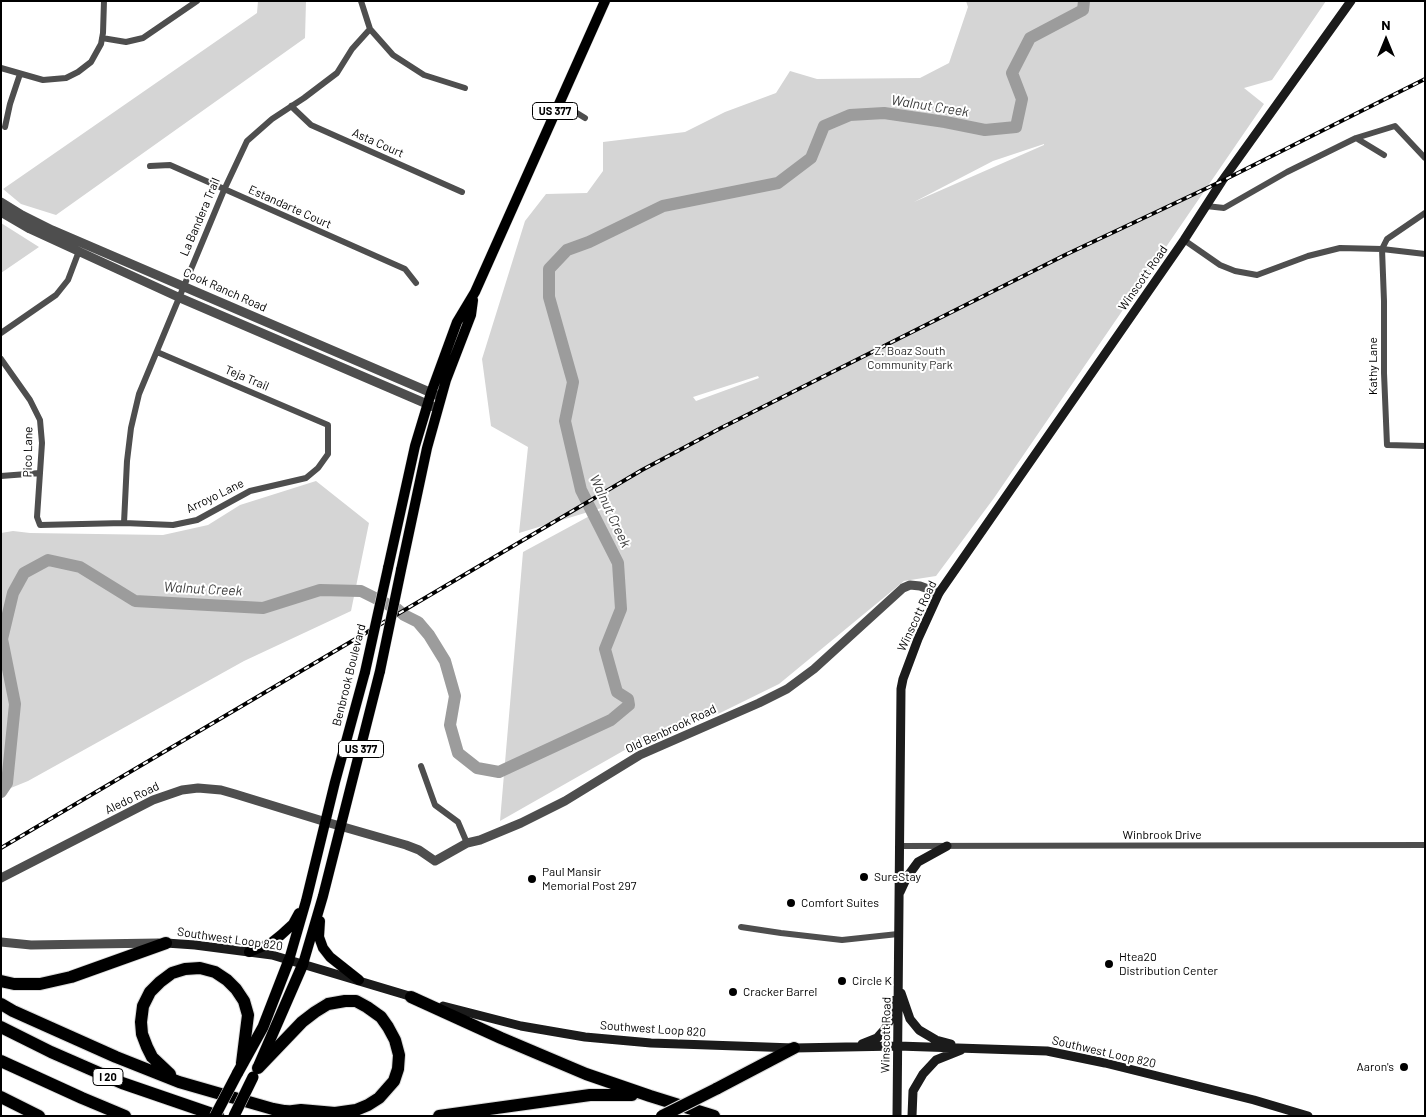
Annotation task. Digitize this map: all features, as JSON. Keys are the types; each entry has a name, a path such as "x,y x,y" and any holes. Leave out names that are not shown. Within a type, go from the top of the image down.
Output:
{"highway":[{"path":"1,981 14,984 48,983 72,977 166,943"},
{"name":"Benbrook Boulevard","path":"216,1116 239,1068 263,1027 289,960"},
{"name":"Benbrook Boulevard","path":"234,1116 256,1073 303,964"},
{"path":"180,1082 152,1057 142,1034 140,1022 143,1006 150,992 172,973 185,969 200,968 214,972 227,980 236,989 244,1002 248,1015 239,1068"},
{"path":"411,997 586,1074 714,1116"},
{"path":"256,1073 302,1022 328,1004 345,1001 356,1002 381,1017 395,1040 399,1055 398,1069 394,1081 379,1098 362,1108 342,1112 300,1110 285,1112"},
{"path":"1,1004 116,1057 180,1082 285,1112 311,1116"},
{"name":"I 20","path":"1,1026 51,1052 122,1083 216,1116"},
{"path":"662,1116 794,1048"},
{"name":"I 20","path":"1,1061 125,1116"},
{"path":"439,1116 590,1095 650,1096"},
{"path":"1,1097 39,1116"}],"main road":[{"name":"US 377","path":"559,102 605,1"},
{"name":"Winscott Road","path":"897,1116 900,725 903,679 918,639 939,592 1206,206 1351,1"},
{"name":"Benbrook Boulevard","path":"289,960 326,822 334,782 365,672 415,446 427,404 457,322 475,292 559,102"},
{"name":"Benbrook Boulevard","path":"303,964 323,896 380,671 427,448 446,380 471,315 475,292"},
{"path":"898,896 906,877 918,862 947,846"},
{"path":"323,896 319,931 321,943 330,957 359,980"},
{"path":"249,952 271,943 281,936 293,924 306,901"},
{"name":"Southwest Loop 820","path":"166,943 249,952 289,960 497,1021 584,1037 651,1043 794,1048 898,1046 1047,1051 1087,1058 1254,1100 1308,1116"},
{"path":"851,1046 868,1043 879,1036 885,1029 891,1018 899,988"},
{"path":"899,988 910,1019 922,1033 936,1040 966,1048"},
{"path":"912,1116 913,1092 923,1074 936,1060 966,1048"}],"street":[{"path":"1,68 44,80 58,80 73,75 91,62 99,48 102,38 104,1"},
{"path":"102,38 126,42 143,38 197,1"},
{"path":"361,1 370,29 393,55 424,75 465,88"},
{"name":"La Bandera Trail","path":"124,523 127,461 131,428 139,394 183,285 247,141 272,118 337,73 352,49 370,29"},
{"path":"5,127 20,74"},
{"path":"559,102 585,118"},
{"name":"Asta Court","path":"290,106 311,125 462,192"},
{"path":"1206,206 1224,208 1287,172 1356,138 1395,126 1425,158"},
{"path":"1356,138 1384,155"},
{"name":"Estandarte Court","path":"150,166 170,165 405,269 416,283"},
{"name":"Cook Ranch Road","path":"1,202 27,218 52,230 441,397"},
{"name":"Cook Ranch Road","path":"1,212 30,229 178,297 438,408"},
{"path":"1382,249 1387,239 1425,213"},
{"path":"1184,240 1234,271 1257,275 1308,256 1340,248 1382,249 1425,254"},
{"name":"Kathy Lane","path":"1382,249 1387,445 1425,446"},
{"path":"1,333 56,295 68,280 79,252"},
{"name":"Teja Trail","path":"157,352 328,425"},
{"name":"Pico Lane","path":"1,359 30,400 40,420 42,443 37,517 40,525"},
{"name":"Arroyo Lane","path":"40,525 124,523 173,525 197,520 250,491 306,478 318,468 328,454 328,425"},
{"path":"1,476 40,473"},
{"name":"Old Benbrook Road","path":"340,826 406,845 419,850 435,861 468,843 521,823 565,801 640,755 787,689 814,669 903,588 910,585 920,586 939,592"},
{"path":"421,766 435,805 458,822 468,843"},
{"name":"Aledo Road","path":"1,878 153,800 182,790 198,788 221,790 340,826"},
{"name":"Winbrook Drive","path":"899,846 1425,846"},
{"path":"740,927 842,940 898,934"},
{"name":"Southwest Loop 820","path":"1,942 31,945 166,943"}],"green space":[{"path":"258,1 306,1 305,38 56,215 21,204 3,189 257,13"},
{"name":"Z. Boaz South Community Park","path":"966,1 1326,1 1272,80 1244,88 1264,104 994,498 936,576 904,581 779,684 720,713 630,747 500,821 523,552 608,506 519,533 528,447 491,426 482,359 525,221 546,194 587,193 603,171 603,142 685,132 725,112 776,93 790,71 817,79 920,78 949,63 968,7","holes":["1044,145 914,202 993,161","758,376 759,378 696,401 693,397"]},
{"path":"1,223 39,247 1,273"},
{"path":"316,481 369,523 351,611 244,661 28,781 1,792 1,533 13,531 30,533 163,535 208,525 240,505"}],"waterway":[{"name":"Walnut Creek","path":"1,792 7,783 15,704 2,639 13,593 24,573 48,560 80,567 135,601 263,608 320,590 361,591 418,622 429,635 445,661 455,696 450,725 458,753 477,768 499,772 611,720 629,705 628,699 617,692 605,649 621,609 618,563 581,490 565,421 573,382 549,297 549,269 567,250 589,242 663,206 778,183 811,158 824,126 850,115 884,113 985,130 1016,127 1022,99 1012,73 1030,38 1083,10 1084,1"}],"railway":[{"path":"1,848 642,470 721,428 1065,255 1222,181 1425,79"}],"place":[{"name":"SureStay","path":"864,877"},
{"name":"Paul Mansir Memorial Post 297","path":"532,879"},
{"name":"Comfort Suites","path":"791,903"},
{"name":"Htea20 Distribution Center","path":"1109,964"},
{"name":"Circle K","path":"842,981"},
{"name":"Cracker Barrel","path":"733,992"},
{"name":"Aaron's","path":"1404,1067"}]}
